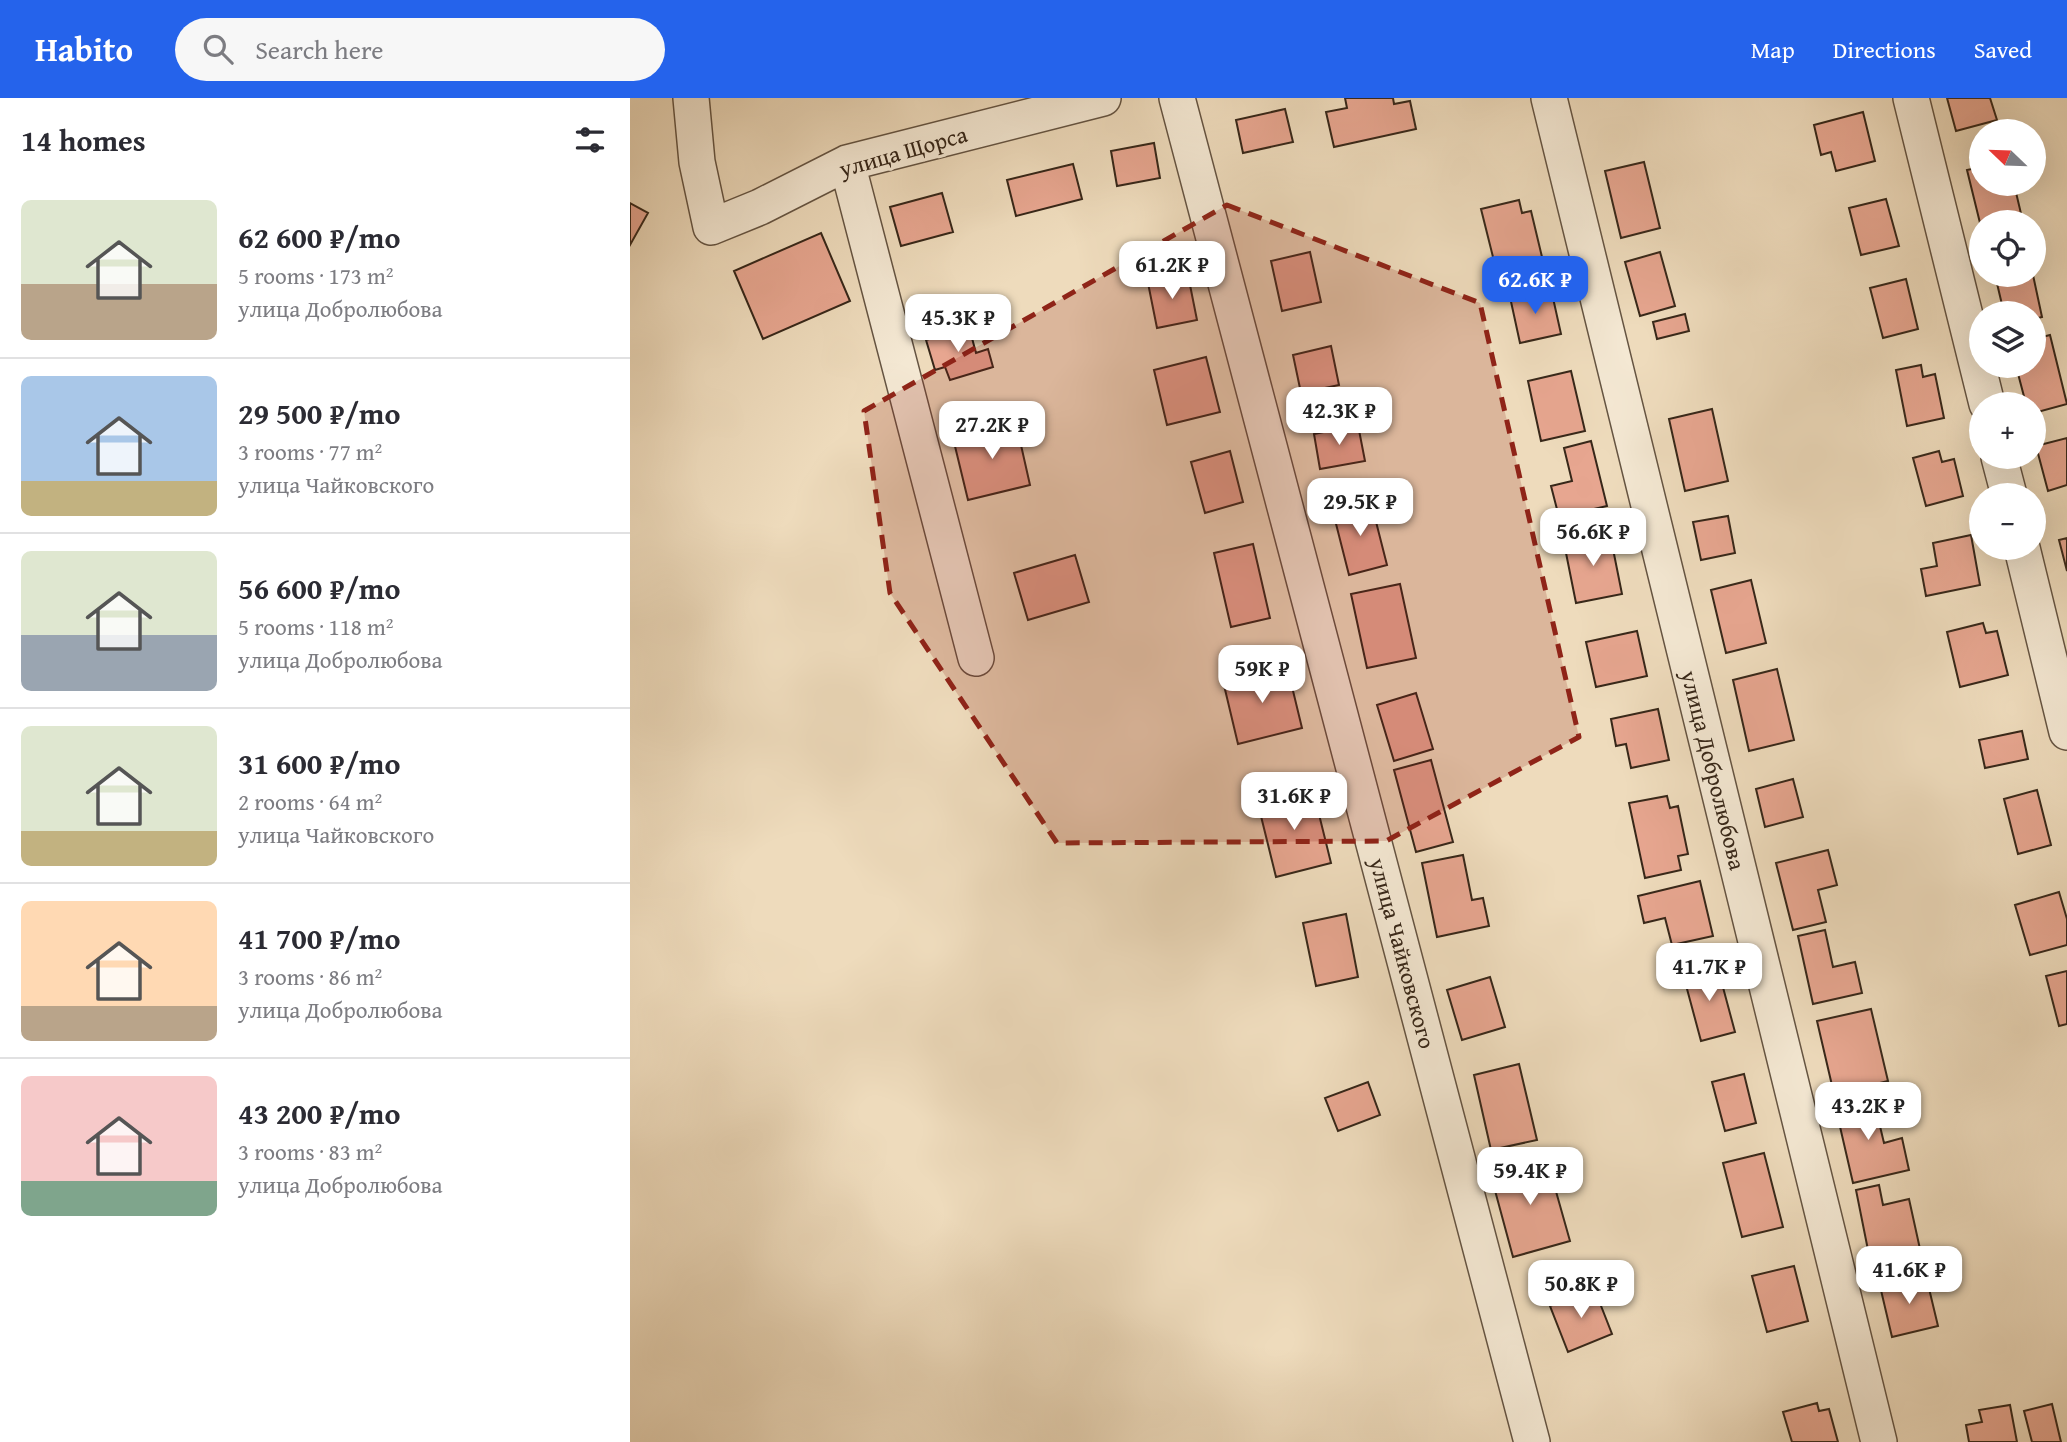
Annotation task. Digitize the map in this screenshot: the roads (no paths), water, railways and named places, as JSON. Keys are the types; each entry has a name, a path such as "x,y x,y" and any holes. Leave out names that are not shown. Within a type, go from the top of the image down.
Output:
{"street":[{"name":"улица Щорса","path":"691,98 697,162 711,227 760,207 847,163 1103,98"},
{"name":"улица Чайковского","path":"1177,98 1532,1442"},
{"name":"улица Добролюбова","path":"1549,98 1879,1442"},
{"path":"1911,98 1983,392"},
{"path":"847,163 976,658"},
{"path":"2025,560 2067,732"}]}
